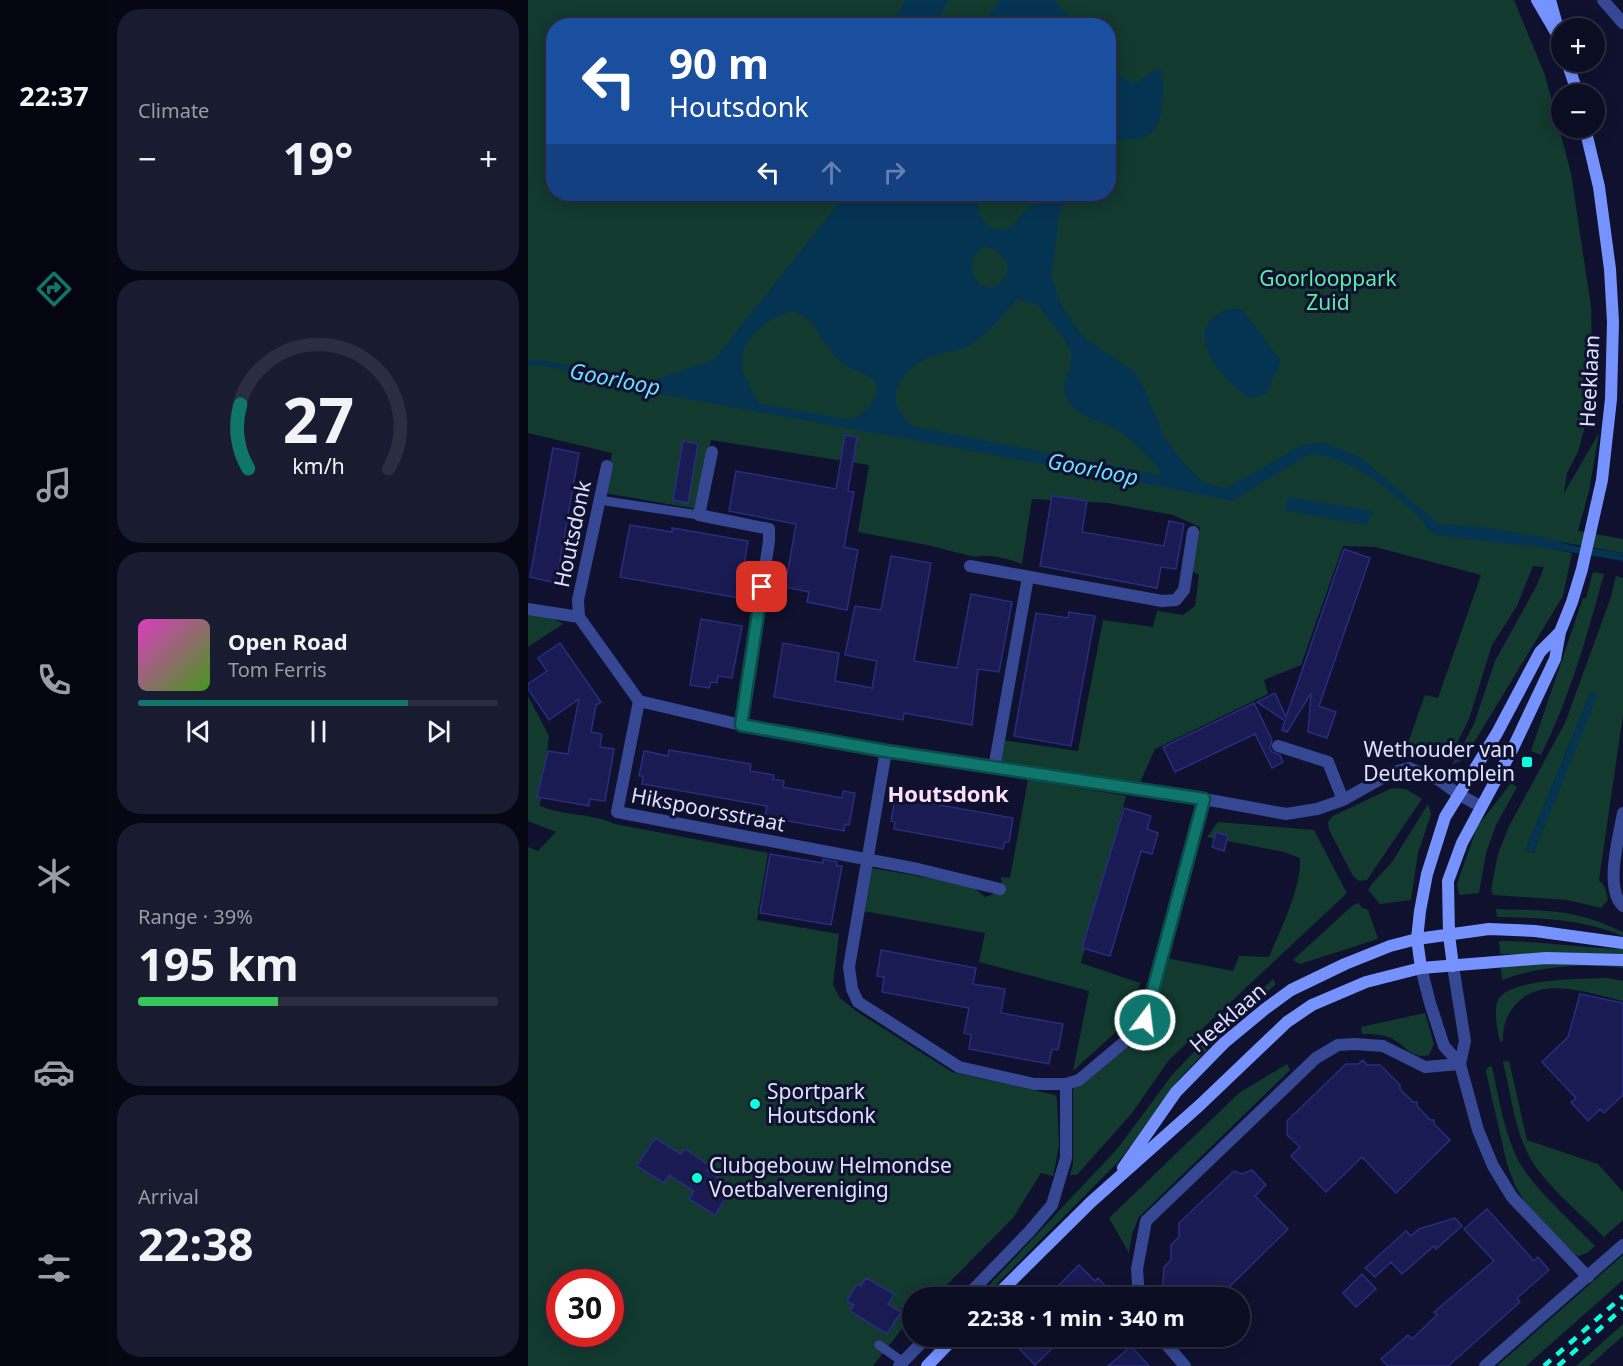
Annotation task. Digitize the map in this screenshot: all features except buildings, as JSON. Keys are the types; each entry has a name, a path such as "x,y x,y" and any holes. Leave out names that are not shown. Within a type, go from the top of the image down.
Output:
{"main road":[{"path":"1538,0 1551,24"},
{"path":"1550,0 1555,18"},
{"name":"Heeklaan","path":"1005,1287 1091,1202 1200,1105 1287,1022 1311,1005 1366,982 1421,968 1453,966 1449,935 1448,881 1462,843 1480,806 1512,750 1556,659 1560,632 1582,569 1602,480 1611,399 1613,322 1610,269 1599,188 1587,138"},
{"name":"Heeklaan","path":"1421,968 1417,939 1426,874 1445,817 1497,733 1540,652 1560,632"},
{"path":"1449,935 1489,929 1536,931 1623,943"},
{"name":"Heeklaan","path":"1110,1186 1176,1092 1224,1043 1265,1009 1291,990 1345,963 1390,946 1417,939 1449,935"},
{"path":"1453,966 1546,958 1623,960"},
{"path":"927,1366 945,1347"}],"street":[{"path":"1604,0 1623,23"},
{"path":"712,452 699,515 769,529 741,725"},
{"name":"Houtsdonk","path":"607,466 578,600 579,617 639,701"},
{"path":"970,566 1162,601 1176,600 1184,590 1193,532"},
{"path":"994,768 1028,576"},
{"path":"528,609 579,617"},
{"path":"639,701 741,725 886,751 1204,799 1286,814 1317,810 1343,800 1391,773 1408,768 1439,780 1480,806"},
{"name":"Hikspoorsstraat","path":"639,701 617,812 867,861"},
{"path":"1278,746 1328,762 1343,800"},
{"path":"886,751 849,967 852,989 858,1002 959,1067 1035,1084 1066,1084 1079,1080 1136,1032 1145,1020 1204,799"},
{"path":"1623,813 1613,879 1619,902 1623,906"},
{"path":"867,861 918,869 1000,889"},
{"path":"1453,966 1465,1041 1460,1064"},
{"path":"1421,968 1444,1046 1460,1064 1478,1130 1498,1173 1512,1197 1588,1277"},
{"path":"1138,1287 1137,1269 1146,1221 1316,1058 1338,1045 1354,1044 1383,1046 1425,1067 1460,1064"},
{"path":"976,1287 1052,1205 1066,1158 1066,1084"},
{"path":"1485,1366 1623,1245"},
{"path":"901,1364 917,1347"},
{"path":"1169,1347 1185,1366"}],"lane":[{"path":"599,500 699,515"},
{"path":"879,1346 901,1364"}],"green space":[{"name":"Goorlooppark Zuid","path":"528,0 1514,0 1545,75 1551,98 1551,138 1562,138 1571,173 1591,307 1592,349 1588,415 1578,452 1567,473 1564,493 1599,433 1589,491 1578,531 1623,539 1623,553 1555,541 1553,549 1572,553 1563,596 1464,759 1452,765 1474,724 1495,661 1537,585 1544,567 1533,566 1517,606 1492,645 1469,719 1456,745 1403,757 1425,695 1438,698 1481,575 1375,547 1343,546 1301,665 1264,680 1268,694 1155,749 1139,785 998,760 1002,740 1078,751 1103,620 1153,627 1157,611 1183,615 1195,606 1199,575 1192,571 1200,527 1173,515 1108,503 1032,499 1022,564 999,557 975,557 858,532 869,465 711,440 697,509 604,493 612,453 528,433"},
{"path":"1593,572 1604,574 1591,620 1569,689 1541,755 1531,751 1583,598 1586,598"},
{"path":"1616,576 1623,578 1623,715 1599,880 1605,887 1608,900 1601,908 1567,900 1493,895 1491,890 1498,854 1509,826 1565,723 1611,597","holes":["1591,692 1597,695 1533,853 1526,850"]},
{"path":"528,613 554,619 563,624 528,647"},
{"name":"Sportpark Houtsdonk","path":"528,696 549,736 540,806 615,824 768,853 757,920 839,934 833,985 840,998 856,1011 952,1072 1055,1095 1057,1098 1059,1146 1053,1176 1041,1173 1013,1218 945,1287 902,1287 902,1329 873,1366 528,1366 528,847 538,851 556,832 528,821"},
{"path":"1028,779 1126,796 1081,963 1140,983 1128,1021 1073,1071 1089,991 979,962 985,933 863,911 871,868 966,884 985,897 999,892 1002,886 1001,877 1010,878"},
{"path":"1511,783 1517,787 1496,825 1486,853 1479,893 1459,895 1457,884 1477,827"},
{"path":"1392,788 1406,789 1422,799 1367,880 1359,881 1353,876 1329,830 1328,822 1333,816"},
{"path":"1428,804 1431,814 1418,853 1411,900 1380,904 1368,890 1392,862"},
{"path":"1218,822 1314,830 1347,893 1169,1060 1132,1113 1077,1175 1070,1175 1073,1164 1073,1089 1136,1036 1161,957 1233,971 1239,956 1269,957 1284,922 1298,882 1300,858 1284,852 1207,837"},
{"path":"1359,903 1361,907 1368,910 1378,939 1300,964 1293,960 1353,905"},
{"path":"1496,909 1542,910 1576,915 1623,932 1623,936 1577,923 1497,917"},
{"path":"1499,941 1623,949 1623,955 1500,954"},
{"path":"1535,962 1623,964 1623,968 1561,967 1516,975 1502,980 1501,968"},
{"path":"1607,978 1623,981 1623,1001 1568,989 1540,990 1528,995 1513,1007 1506,1021 1503,1041 1500,1042 1496,1009 1498,1000 1505,993 1516,987 1548,981"},
{"path":"1273,979 1276,984 1222,1034 1178,1080 1120,1160 994,1287 987,1287 1118,1148 1172,1075"},
{"path":"1425,1013 1434,1044 1429,1055 1413,1054 1388,1037 1362,1034 1361,1027"},
{"path":"1509,1061 1527,1140 1598,1164 1623,1192 1623,1220 1604,1237 1553,1188 1529,1156 1516,1122 1503,1062"},
{"path":"1287,1064 1290,1070 1139,1217 1132,1234 1129,1253 1109,1218 1239,1093"},
{"path":"1490,1066 1505,1126 1518,1160 1533,1182 1595,1246 1587,1253 1578,1256 1565,1247 1527,1205 1516,1188 1507,1164 1486,1072"},
{"path":"1623,1255 1623,1280 1526,1366 1497,1366"},
{"path":"1623,1324 1623,1336 1589,1366 1576,1366"}],"water":[{"path":"905,0 949,0 939,18 892,18 900,12"},
{"path":"999,0 1054,0 1071,18 988,18"},
{"path":"1116,70 1121,77 1133,83 1155,70 1162,70 1162,110 1155,128 1150,135 1142,138 1117,141"},
{"path":"840,201 979,201 978,207 982,219 987,225 1002,230 1011,226 1023,213 1040,201 1065,201 1060,212 1052,270 1052,278 1061,304 1078,330 1090,342 1135,372 1165,439 1204,483 1226,488 1301,446 1323,442 1361,458 1439,524 1483,527 1541,537 1575,546 1623,553 1623,561 1553,549 1434,535 1419,517 1382,486 1352,466 1321,455 1308,455 1232,501 661,394 646,383 714,360","holes":["985,246 994,249 1005,259 1007,272 1004,278 991,288 980,285 976,280 972,264 979,249","1018,299 1037,304 1066,341 1071,360 1065,392 1072,406 1086,416 1112,427 1127,437 1156,465 1160,475 912,426 904,418 896,400 896,392 902,378 914,366 928,358 962,349 978,340","791,312 799,313 811,323 836,358 874,379 875,398 863,412 852,420 760,404 749,385 742,368 743,351 747,342 759,329 772,320"]},
{"path":"1227,309 1242,309 1281,361 1266,394 1249,398 1221,373 1207,350 1204,338 1206,326 1214,316"},
{"path":"1288,497 1373,511 1367,525 1285,511"},
{"path":"1591,692 1598,695 1533,853 1526,850"}],"waterway":[{"name":"Goorloop","path":"528,363 537,362 650,384"}],"railway":[{"path":"1544,1366 1623,1296"},
{"path":"1558,1366 1623,1308"}],"place":[{"name":"Wethouder van Deutekomplein","path":"1527,762"},
{"name":"Sportpark Houtsdonk","path":"755,1104"},
{"name":"Clubgebouw Helmondse Voetbalvereniging","path":"697,1178"}],"district":[{"name":"Houtsdonk","path":"948,794"}],"route":[{"path":"762,587 741,725 886,751 1204,799 1145,1020"}]}
